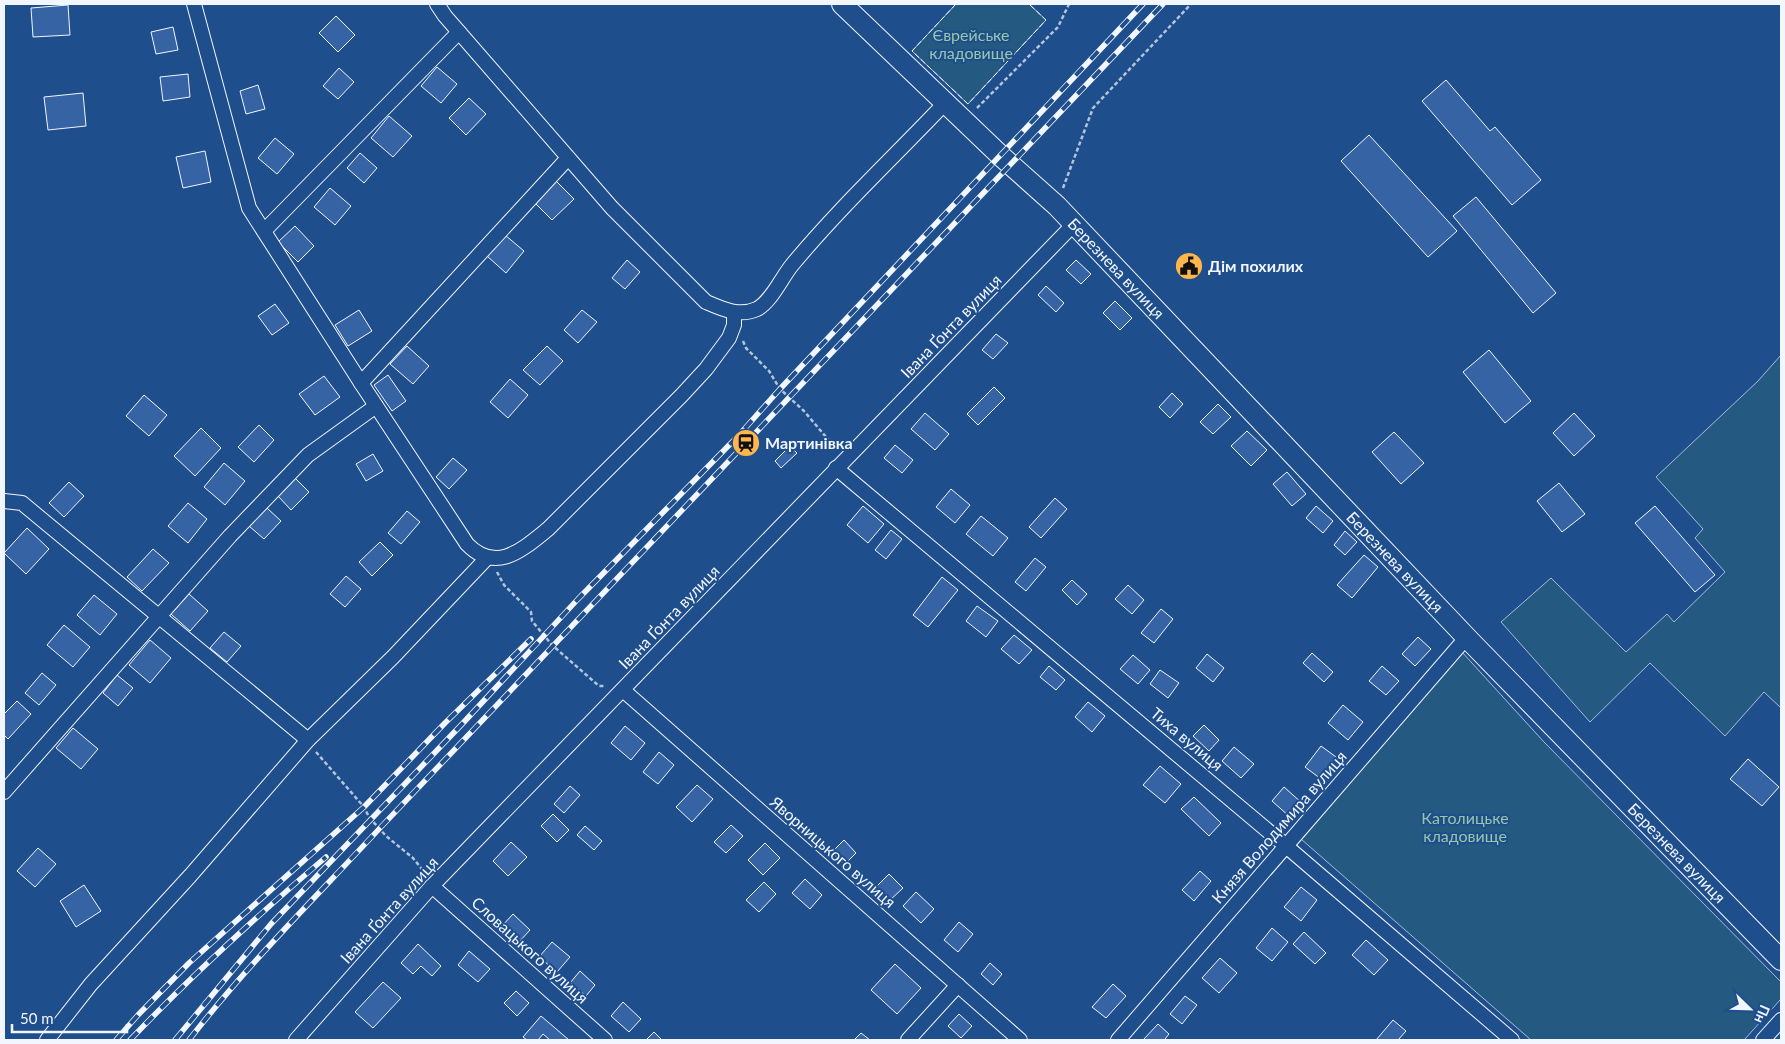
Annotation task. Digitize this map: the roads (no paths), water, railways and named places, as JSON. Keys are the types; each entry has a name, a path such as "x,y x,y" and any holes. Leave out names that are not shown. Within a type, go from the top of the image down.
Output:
{"main road":[{"name":"Березнева вулиця","path":"842,4 1057,206 1466,638 1781,960"}],"street":[{"path":"194,4 249,208 467,544 476,553 487,558 501,558 525,547 548,529 681,396 706,368 729,338 734,319 758,308 771,295 791,266 832,218 946,102"},
{"path":"437,4 459,32 612,208 706,302 734,319"},
{"path":"264,231 459,32"},
{"path":"361,383 568,158"},
{"name":"Івана Ґонта вулиця","path":"296,1040 432,886 1074,224"},
{"path":"4,792 158,615 230,536 308,455 376,406"},
{"name":"Тиха вулиця","path":"836,468 1286,846 1512,1040"},
{"path":"4,501 22,503 308,740"},
{"path":"47,1040 91,984 190,876 308,740 393,656 487,558"},
{"name":"Князя Володимира вулиця","path":"1118,1040 1466,638"},
{"name":"Яворницького вулиця","path":"623,690 1020,1040"},
{"name":"Словацького вулиця","path":"432,886 605,1040"},
{"path":"908,1040 958,985"},
{"path":"1762,1040 1781,1020"}],"railway":[{"path":"175,1040 271,924 464,722 578,599 739,435 780,389 1143,4"},
{"path":"189,1040 234,985 306,906 1163,4"},
{"path":"116,1040 189,963 364,807 445,723 531,639"},
{"path":"130,1040 226,946 326,857"}],"place":[{"name":"Дiм похилих","path":"1189,266"},
{"name":"Мартинівка","path":"746,443"}],"park label":[{"name":"Єврейське кладовище","path":"971,44"},
{"name":"Католицьке кладовище","path":"1465,827"}]}
